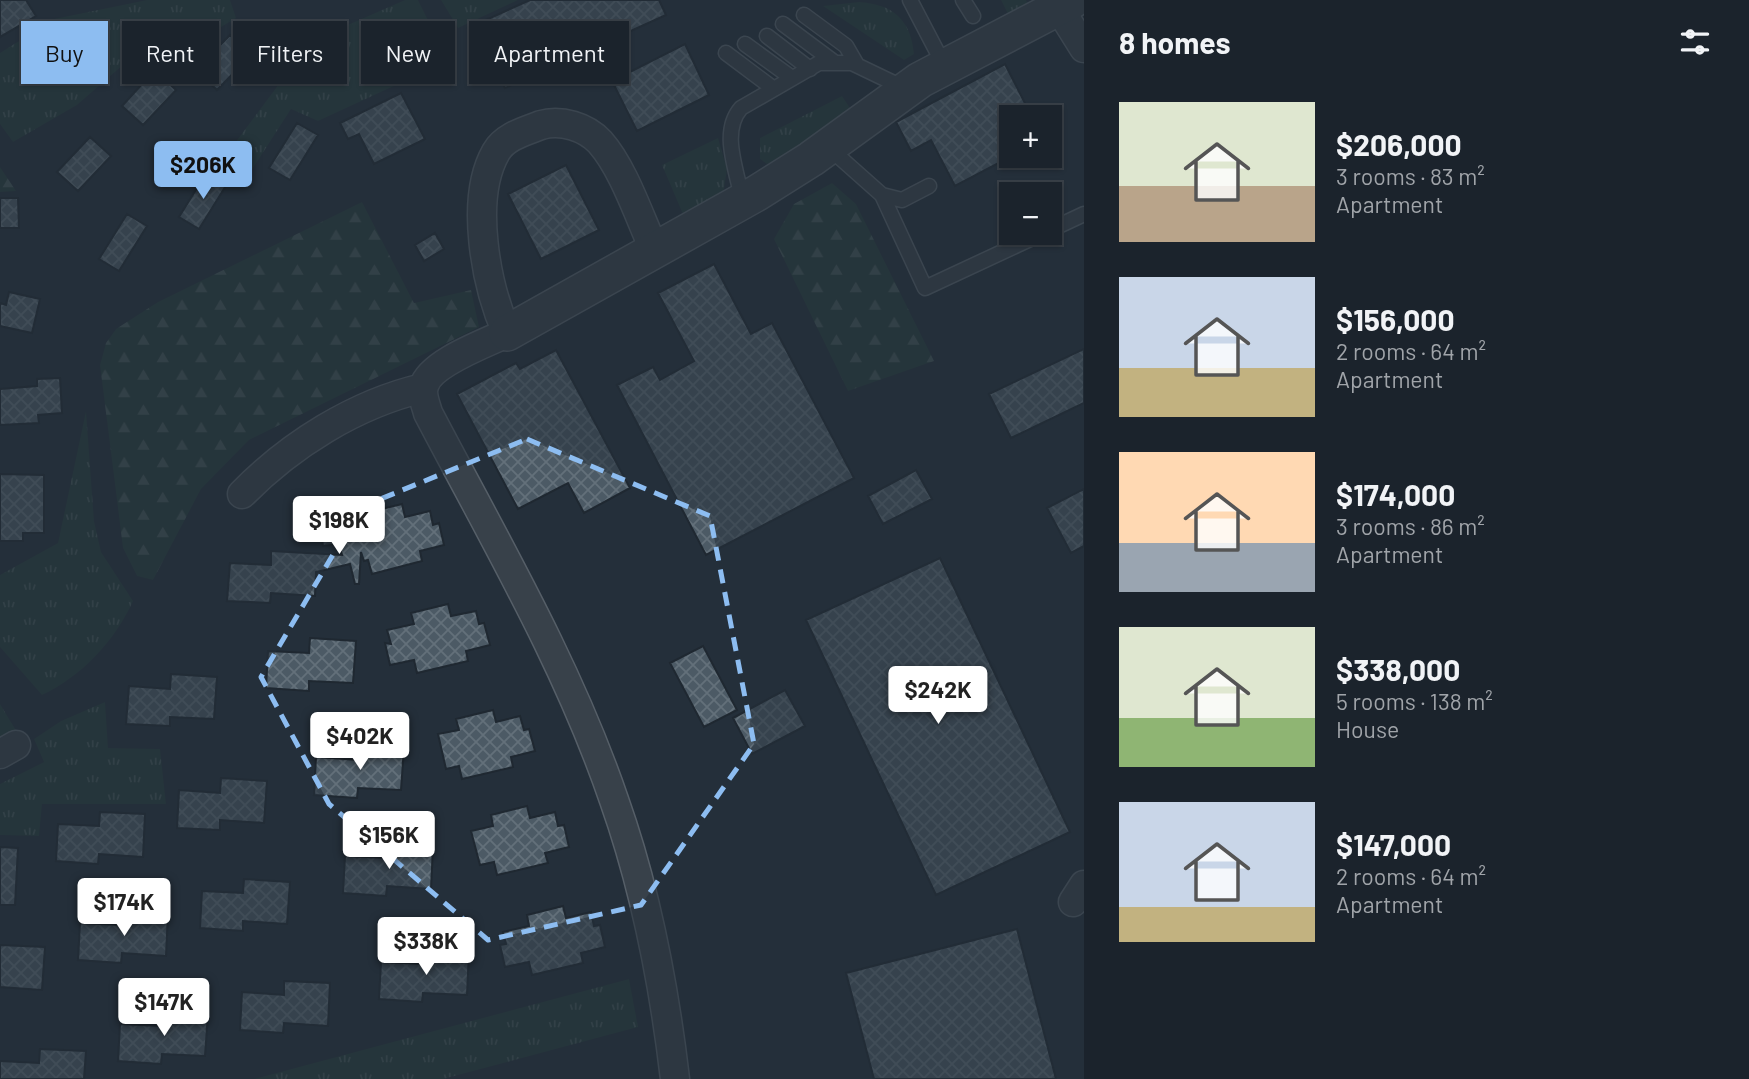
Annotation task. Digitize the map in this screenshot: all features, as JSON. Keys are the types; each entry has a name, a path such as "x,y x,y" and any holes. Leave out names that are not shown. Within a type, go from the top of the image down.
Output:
{"street":[{"path":"675,1079 649,921 615,800 555,660 428,413 423,388 429,375 440,366 507,333 743,202 827,146 905,89 1066,4 1084,48"},
{"path":"507,333 492,293 484,236 489,171 497,150 508,139 547,124 564,124 584,130 599,141 611,157 655,251"},
{"path":"242,494 268,467 312,437 392,395 423,388"}],"lane":[{"path":"910,0 945,67"},
{"path":"963,0 973,16"},
{"path":"804,15 845,46 856,65"},
{"path":"783,24 834,62"},
{"path":"767,36 810,69"},
{"path":"745,44 792,78"},
{"path":"726,54 774,89"},
{"path":"743,202 729,130 733,116 741,108 819,63 856,65 905,89"},
{"path":"827,146 881,195 925,288 1018,245"},
{"path":"881,195 902,200 929,186"},
{"path":"1062,224 1084,214"}],"highlighted area":[{"path":"527,439 710,516 754,744 641,905 488,940 329,804 261,677 361,507"}],"green space":[{"path":"147,0 230,0 236,18 219,28 219,21 122,21 122,66 108,78 108,21 51,21"},
{"path":"405,0 418,0 428,21 361,21 361,84 398,84 318,121 291,109 244,182 217,167 279,84 347,84 347,25"},
{"path":"441,0 518,0 458,28"},
{"path":"1001,0 1026,0 1029,6 1008,14"},
{"path":"859,2 882,6 898,16 909,32 914,54 904,60 823,6"},
{"path":"21,40 21,84 101,84 77,105 13,142 0,124 0,53"},
{"path":"842,96 852,111 785,158 767,164 760,159 760,138"},
{"path":"718,138 727,169 723,195 685,219 662,165"},
{"path":"0,167 16,191 0,192"},
{"path":"832,183 856,204 934,361 848,391 774,239 794,204"},
{"path":"362,202 414,303 471,290 479,327 249,440 201,489 153,580 137,576 123,548 100,365 106,343 116,329 158,302"},
{"path":"86,411 94,521 101,552 133,601 107,644 83,668 42,695 0,647 0,575 58,543"},
{"path":"105,702 108,748 160,749 166,804 42,804 39,836 0,835 0,784 44,762 34,739 61,721"},
{"path":"0,704 17,732 0,741"},
{"path":"629,979 638,1027 443,1079 254,1079"}],"building":[{"path":"0,0 26,0 36,16 21,21 21,25 0,37"},
{"path":"530,0 659,0 666,15 629,32 629,21 484,21"},
{"path":"230,35 233,38 233,74 217,90 211,84 219,84 219,46"},
{"path":"685,44 709,95 637,131 614,84 629,84 629,72"},
{"path":"1005,64 1026,105 999,105 999,163 955,186 931,140 911,151 896,122"},
{"path":"142,84 170,84 176,90 143,125 122,106"},
{"path":"401,93 425,139 374,164 359,134 348,139 340,123"},
{"path":"297,123 318,135 290,180 269,168"},
{"path":"90,137 111,156 78,191 57,172"},
{"path":"566,165 599,230 541,259 508,194"},
{"path":"207,172 227,184 199,229 179,217"},
{"path":"0,198 18,198 19,228 0,228"},
{"path":"127,214 147,226 119,271 99,259"},
{"path":"435,233 444,249 424,261 415,245"},
{"path":"714,264 751,334 772,323 854,478 706,555 617,385 653,367 660,380 694,361 658,293"},
{"path":"9,292 40,299 32,333 0,326 0,303 6,305"},
{"path":"1084,349 1084,403 1011,438 989,394"},
{"path":"556,350 630,488 584,513 568,483 518,509 457,394 516,363 520,369"},
{"path":"60,378 62,413 38,415 39,423 0,425 0,389 37,386 37,379"},
{"path":"916,470 932,499 883,524 868,496"},
{"path":"0,474 44,475 44,533 23,533 23,541 0,541"},
{"path":"1084,489 1084,546 1071,553 1047,508"},
{"path":"402,504 405,517 430,511 433,525 439,523 444,545 420,551 422,561 372,574 368,560 364,561 361,552 359,584 355,584 350,564 316,572 315,596 271,593 270,603 227,601 230,563 271,565 271,551 342,555 339,544 323,546 321,535 368,524 365,513"},
{"path":"940,558 1070,832 936,895 806,620"},
{"path":"448,604 451,616 476,611 479,624 484,623 490,645 466,651 468,661 417,673 414,660 390,665 385,643 391,644 387,630 414,624 411,613"},
{"path":"310,638 356,641 353,683 309,681 309,691 266,688 268,651 309,653"},
{"path":"703,646 737,710 704,727 670,663"},
{"path":"171,674 217,677 214,719 170,717 170,726 126,724 129,686 170,689"},
{"path":"785,690 805,726 752,754 733,718"},
{"path":"493,710 496,722 520,716 524,730 529,729 535,751 511,757 513,767 462,779 459,766 446,769 438,734 459,730 456,719"},
{"path":"358,746 404,748 401,790 358,788 357,798 314,795 316,757 358,760"},
{"path":"221,778 267,781 264,823 220,820 220,830 177,828 179,790 220,793"},
{"path":"527,806 530,818 555,812 558,826 564,825 569,847 545,853 548,863 497,875 494,862 480,865 471,831 493,826 491,815"},
{"path":"100,812 145,814 143,857 99,854 98,864 56,861 58,824 99,826"},
{"path":"388,844 433,847 431,889 387,886 386,896 343,893 345,856 386,858"},
{"path":"0,847 18,848 15,905 0,905"},
{"path":"244,879 290,882 287,924 243,921 243,931 200,928 202,891 243,893"},
{"path":"563,906 566,918 591,912 594,926 600,925 605,947 581,953 583,963 532,975 529,962 505,967 500,945 506,944 503,932 529,926 527,915"},
{"path":"122,911 168,913 166,956 122,953 121,963 78,960 80,923 121,925"},
{"path":"1017,929 1056,1079 874,1079 846,973"},
{"path":"0,945 45,947 42,990 0,987"},
{"path":"423,950 469,952 467,995 423,993 422,1002 379,999 381,962 422,964"},
{"path":"284,981 330,983 328,1026 284,1023 283,1033 240,1030 242,992 284,995"},
{"path":"162,1011 208,1014 205,1056 162,1054 161,1064 118,1061 120,1024 161,1026"},
{"path":"40,1049 86,1051 84,1079 0,1079 0,1061 39,1063"}]}
